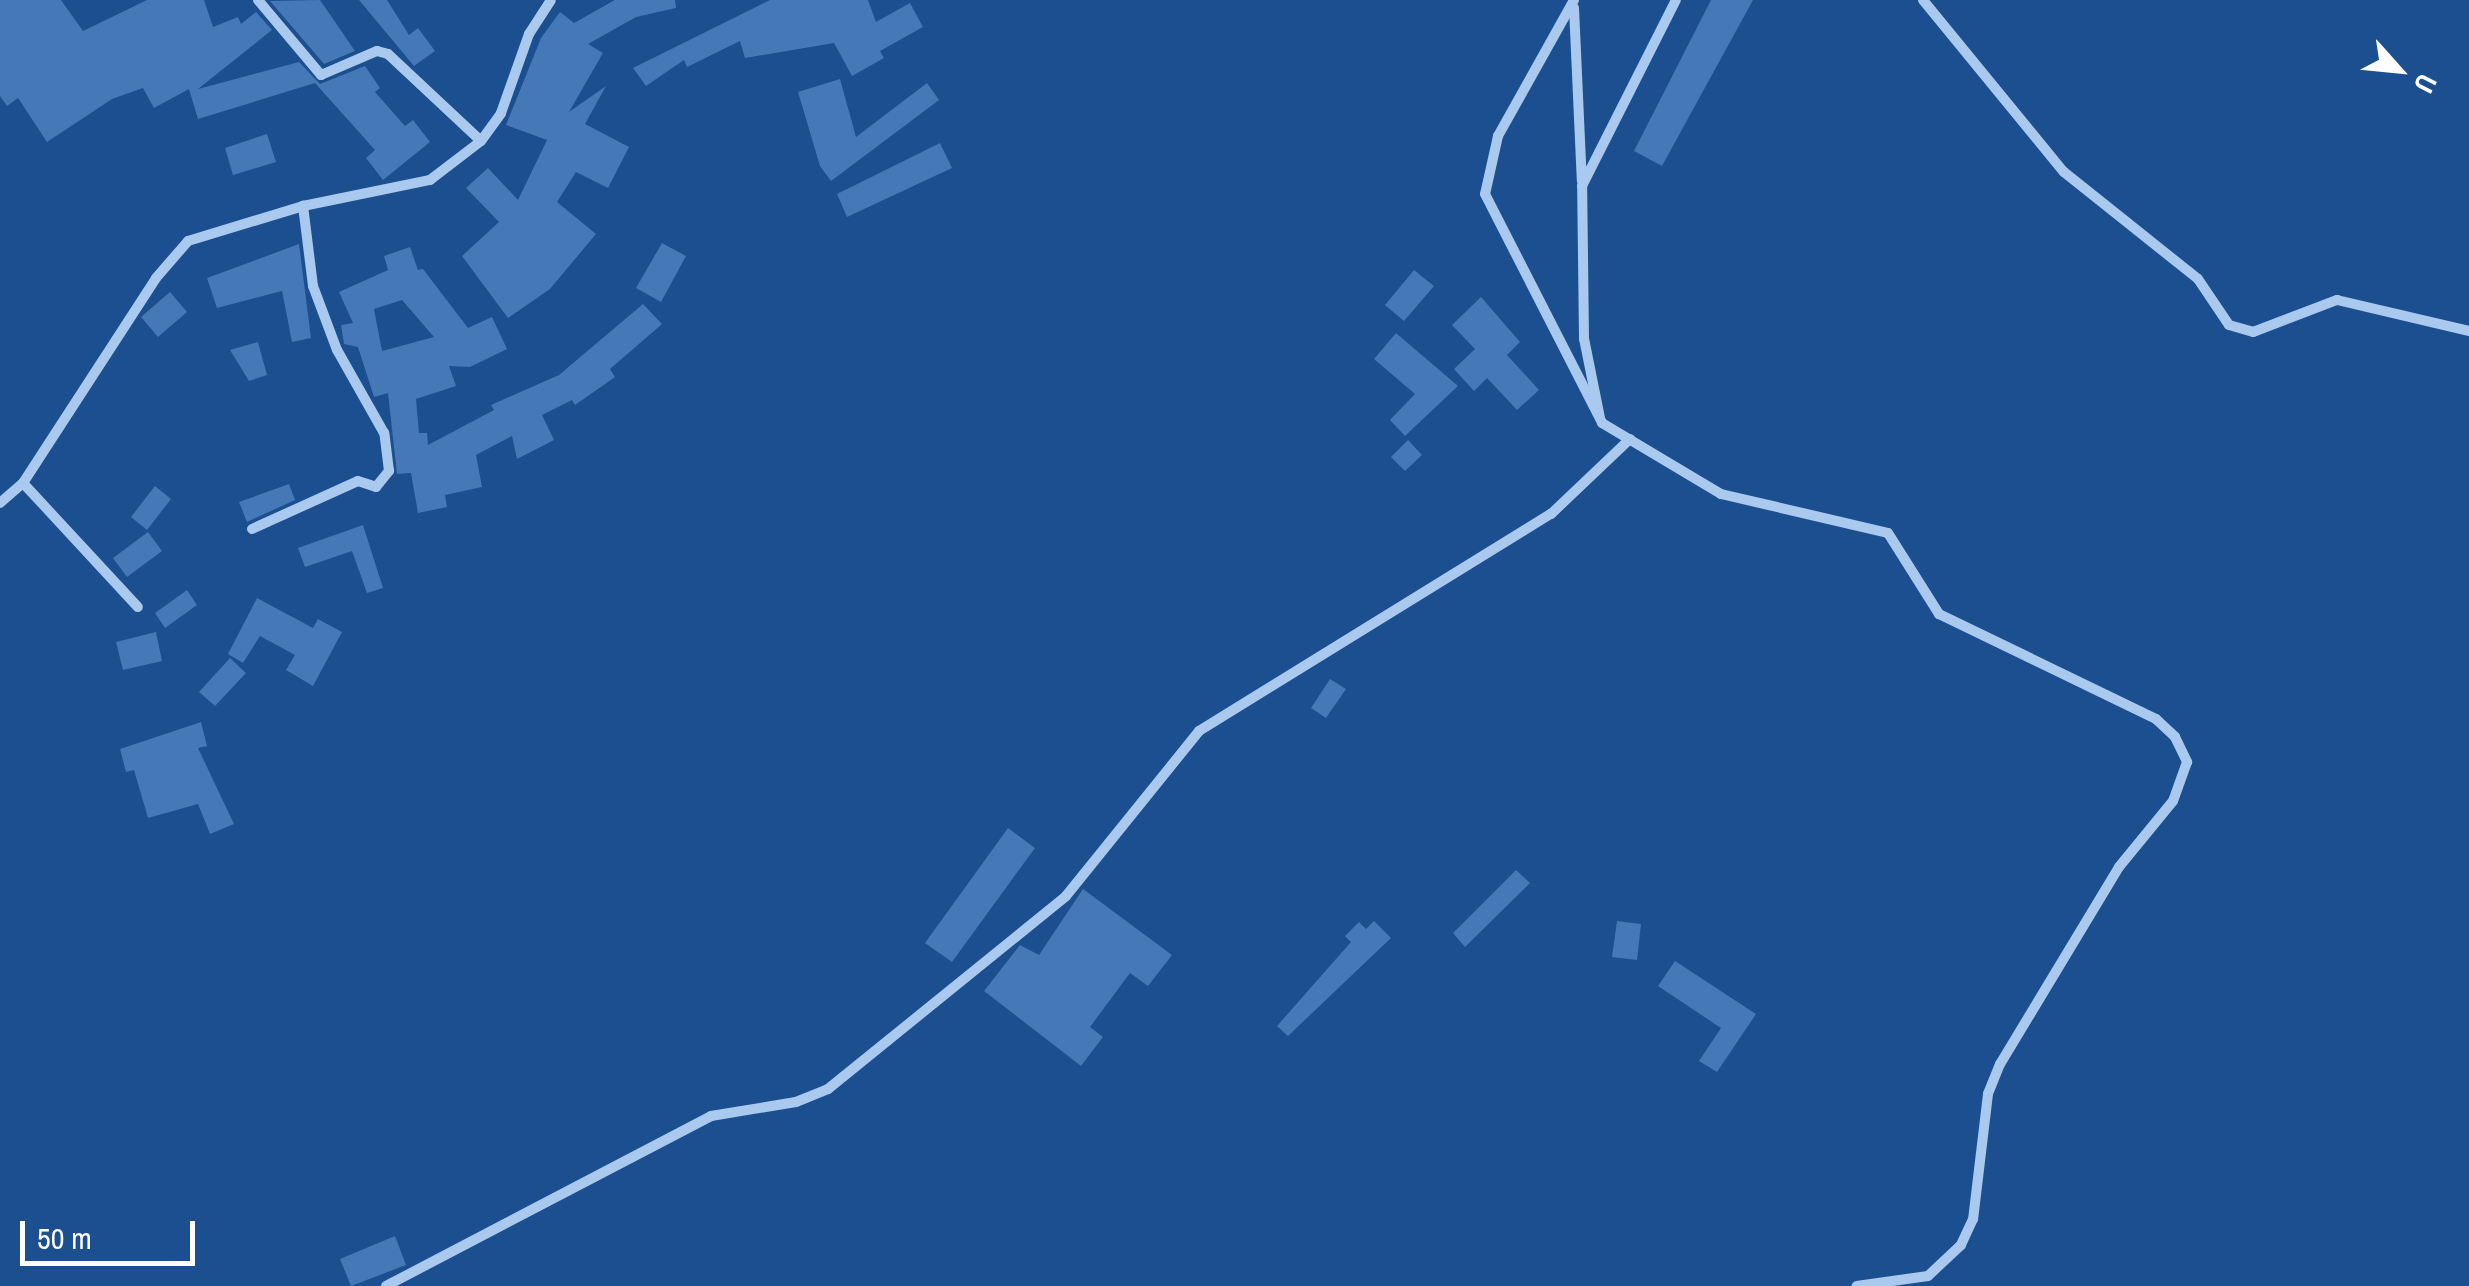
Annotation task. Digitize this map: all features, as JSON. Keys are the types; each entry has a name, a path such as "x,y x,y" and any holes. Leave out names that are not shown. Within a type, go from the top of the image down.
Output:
{"street":[{"path":"258,0 322,75 377,51 388,54 481,141"},
{"path":"0,503 23,483 156,278 188,241 302,206 430,180 481,141 500,112 529,34 551,0"},
{"path":"1582,186 1676,0"},
{"path":"1923,0 2064,172 2198,279 2229,325 2253,332 2336,300 2469,331"},
{"path":"1574,4 1584,339 1602,424"},
{"path":"1574,4 1498,136 1485,194 1602,424 1721,494 1888,532 1939,614 2156,719 2175,736 2187,762 2174,801 2119,867 2000,1064 1988,1094 1973,1219 1961,1245 1928,1276 1857,1286"},
{"path":"252,529 358,481 376,487 389,470 384,432 336,350 314,286 302,206"},
{"path":"386,1286 710,1116 796,1102 828,1089 1066,896 1199,731 1539,522 1630,439"},
{"path":"23,483 138,607"}],"building":[{"path":"0,0 61,0 83,31 147,0 204,0 213,27 238,17 241,24 256,12 272,30 198,89 299,62 320,84 365,66 380,88 375,92 405,126 413,120 430,142 383,180 366,158 375,150 315,83 198,119 189,89 154,108 143,88 112,99 47,142 18,98 7,106 0,96"},
{"path":"320,0 355,51 324,64 270,1"},
{"path":"359,0 387,0 409,35 418,28 435,51 414,66"},
{"path":"615,0 675,0 676,8 636,17 588,44 603,53 569,112 606,86 585,124 629,147 608,188 576,172 557,202 596,234 550,289 508,318 462,256 499,222 466,188 488,168 518,200 547,140 506,125 541,38 560,12 574,23"},
{"path":"770,0 868,0 876,22 910,3 923,27 880,51 884,58 852,76 834,43 745,58 740,41 687,67 684,60 646,86 633,68"},
{"path":"1711,0 1753,0 1662,166 1634,151"},
{"path":"840,79 856,137 927,83 939,100 831,181 820,166 798,92"},
{"path":"267,134 276,162 233,175 225,148"},
{"path":"940,143 952,168 847,217 837,194"},
{"path":"662,243 686,256 661,302 636,288"},
{"path":"299,244 311,338 292,342 282,291 217,308 207,278"},
{"path":"410,247 418,270 423,269 468,328 492,317 507,349 470,367 449,366 456,386 416,399 419,433 427,433 428,445 494,410 491,405 559,375 643,304 662,324 610,369 615,377 575,405 572,400 542,415 554,440 517,459 512,436 476,455 482,487 445,495 447,507 418,513 411,473 397,474 388,393 374,397 358,347 344,344 341,325 353,323 339,292 388,270 384,256","holes":["402,300 434,337 382,351 374,309"]},
{"path":"1414,270 1434,286 1404,321 1385,305"},
{"path":"170,292 187,312 158,337 141,317"},
{"path":"1481,297 1520,342 1507,355 1539,390 1517,410 1487,378 1474,391 1454,369 1475,349 1452,325"},
{"path":"1396,333 1458,386 1405,436 1390,420 1415,394 1374,359"},
{"path":"258,342 267,375 249,381 230,350"},
{"path":"1408,440 1422,455 1405,471 1391,457"},
{"path":"289,484 295,500 247,522 239,502"},
{"path":"155,486 171,499 147,530 131,517"},
{"path":"363,525 383,588 367,593 352,551 305,567 298,548"},
{"path":"148,532 162,551 127,577 113,558"},
{"path":"187,590 197,605 165,628 155,613"},
{"path":"257,598 313,628 318,619 342,632 313,686 286,670 295,655 260,636 243,663 228,654"},
{"path":"156,632 162,661 123,670 116,642"},
{"path":"230,658 246,673 215,706 199,692"},
{"path":"1330,679 1346,689 1326,718 1311,708"},
{"path":"201,722 207,746 198,748 234,824 210,834 198,804 148,818 134,770 126,772 120,749"},
{"path":"1008,828 1035,848 952,962 925,943"},
{"path":"1516,870 1530,883 1465,947 1453,933"},
{"path":"1083,889 1172,955 1148,986 1130,973 1090,1027 1103,1037 1081,1066 984,991 1020,945 1039,955"},
{"path":"1374,921 1391,938 1288,1036 1277,1026 1351,942 1345,936 1359,922 1366,929"},
{"path":"1617,921 1641,924 1637,960 1612,957"},
{"path":"1675,961 1756,1014 1717,1072 1699,1061 1721,1028 1658,986"},
{"path":"395,1236 406,1265 351,1286 340,1259"}]}
